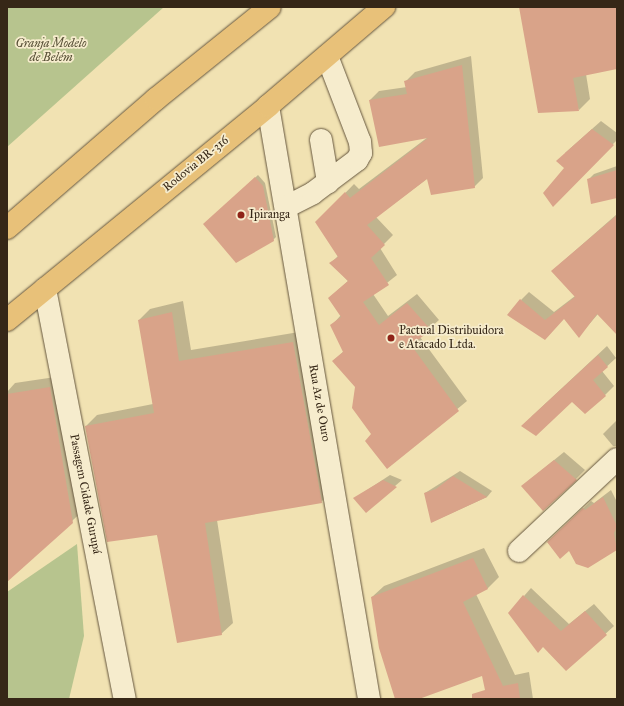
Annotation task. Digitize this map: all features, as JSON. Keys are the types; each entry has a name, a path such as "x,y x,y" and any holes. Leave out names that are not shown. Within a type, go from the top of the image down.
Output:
{"highway":[{"path":"7,228 156,99 270,7"},
{"name":"Rodovia BR-316","path":"7,320 268,106 384,7"}],"street":[{"path":"286,207 313,193 357,160 361,153 360,142 327,56"},
{"name":"Rua Az de Ouro","path":"268,106 369,699"},
{"path":"321,140 328,182"},
{"name":"Passagem Cidade Gurupá","path":"45,289 125,699"},
{"path":"519,551 617,459"}],"green space":[{"name":"Granja Modelo de Belém","path":"7,7 164,7 7,147"},
{"path":"77,544 84,636 69,699 7,699 7,592"}],"building":[{"path":"519,7 617,7 617,69 573,78 579,111 538,113"},
{"path":"462,65 475,188 431,195 427,179 367,225 385,245 371,258 389,285 363,302 379,325 407,303 431,330 411,345 459,411 387,469 365,441 371,434 352,408 355,387 332,361 343,352 330,325 341,317 328,298 348,281 329,263 338,257 315,222 345,192 350,198 428,138 379,147 369,100 407,94 404,81"},
{"path":"592,129 614,145 553,207 543,193 564,168 556,161"},
{"path":"617,170 617,198 591,204 587,179"},
{"name":"Ipiranga","path":"255,177 263,186 274,241 236,263 203,224"},
{"path":"617,215 617,335 597,314 579,338 564,319 545,340 507,315 520,299 545,320 575,297 551,271"},
{"path":"172,312 179,361 293,342 322,503 205,523 222,635 177,643 157,535 107,542 85,426 154,413 138,320"},
{"path":"598,355 608,367 593,380 606,396 585,414 572,402 536,436 521,426"},
{"path":"50,387 73,523 7,582 7,394"},
{"path":"554,460 577,480 543,511 521,486"},
{"path":"453,476 487,497 431,523 424,493 436,489"},
{"path":"383,480 397,487 366,513 353,498"},
{"path":"603,497 617,526 614,533 617,550 588,568 576,564 569,551 560,559 547,542 583,508 585,510"},
{"path":"473,558 488,589 463,602 503,686 518,683 520,699 472,699 472,694 485,690 482,676 419,699 395,699 379,648 371,597"},
{"path":"523,595 561,631 585,611 607,635 566,671 543,647 538,653 508,613"}],"place":[{"name":"Ipiranga","path":"241,215"},
{"name":"Pactual Distribuidora e Atacado Ltda.","path":"391,338"}]}
